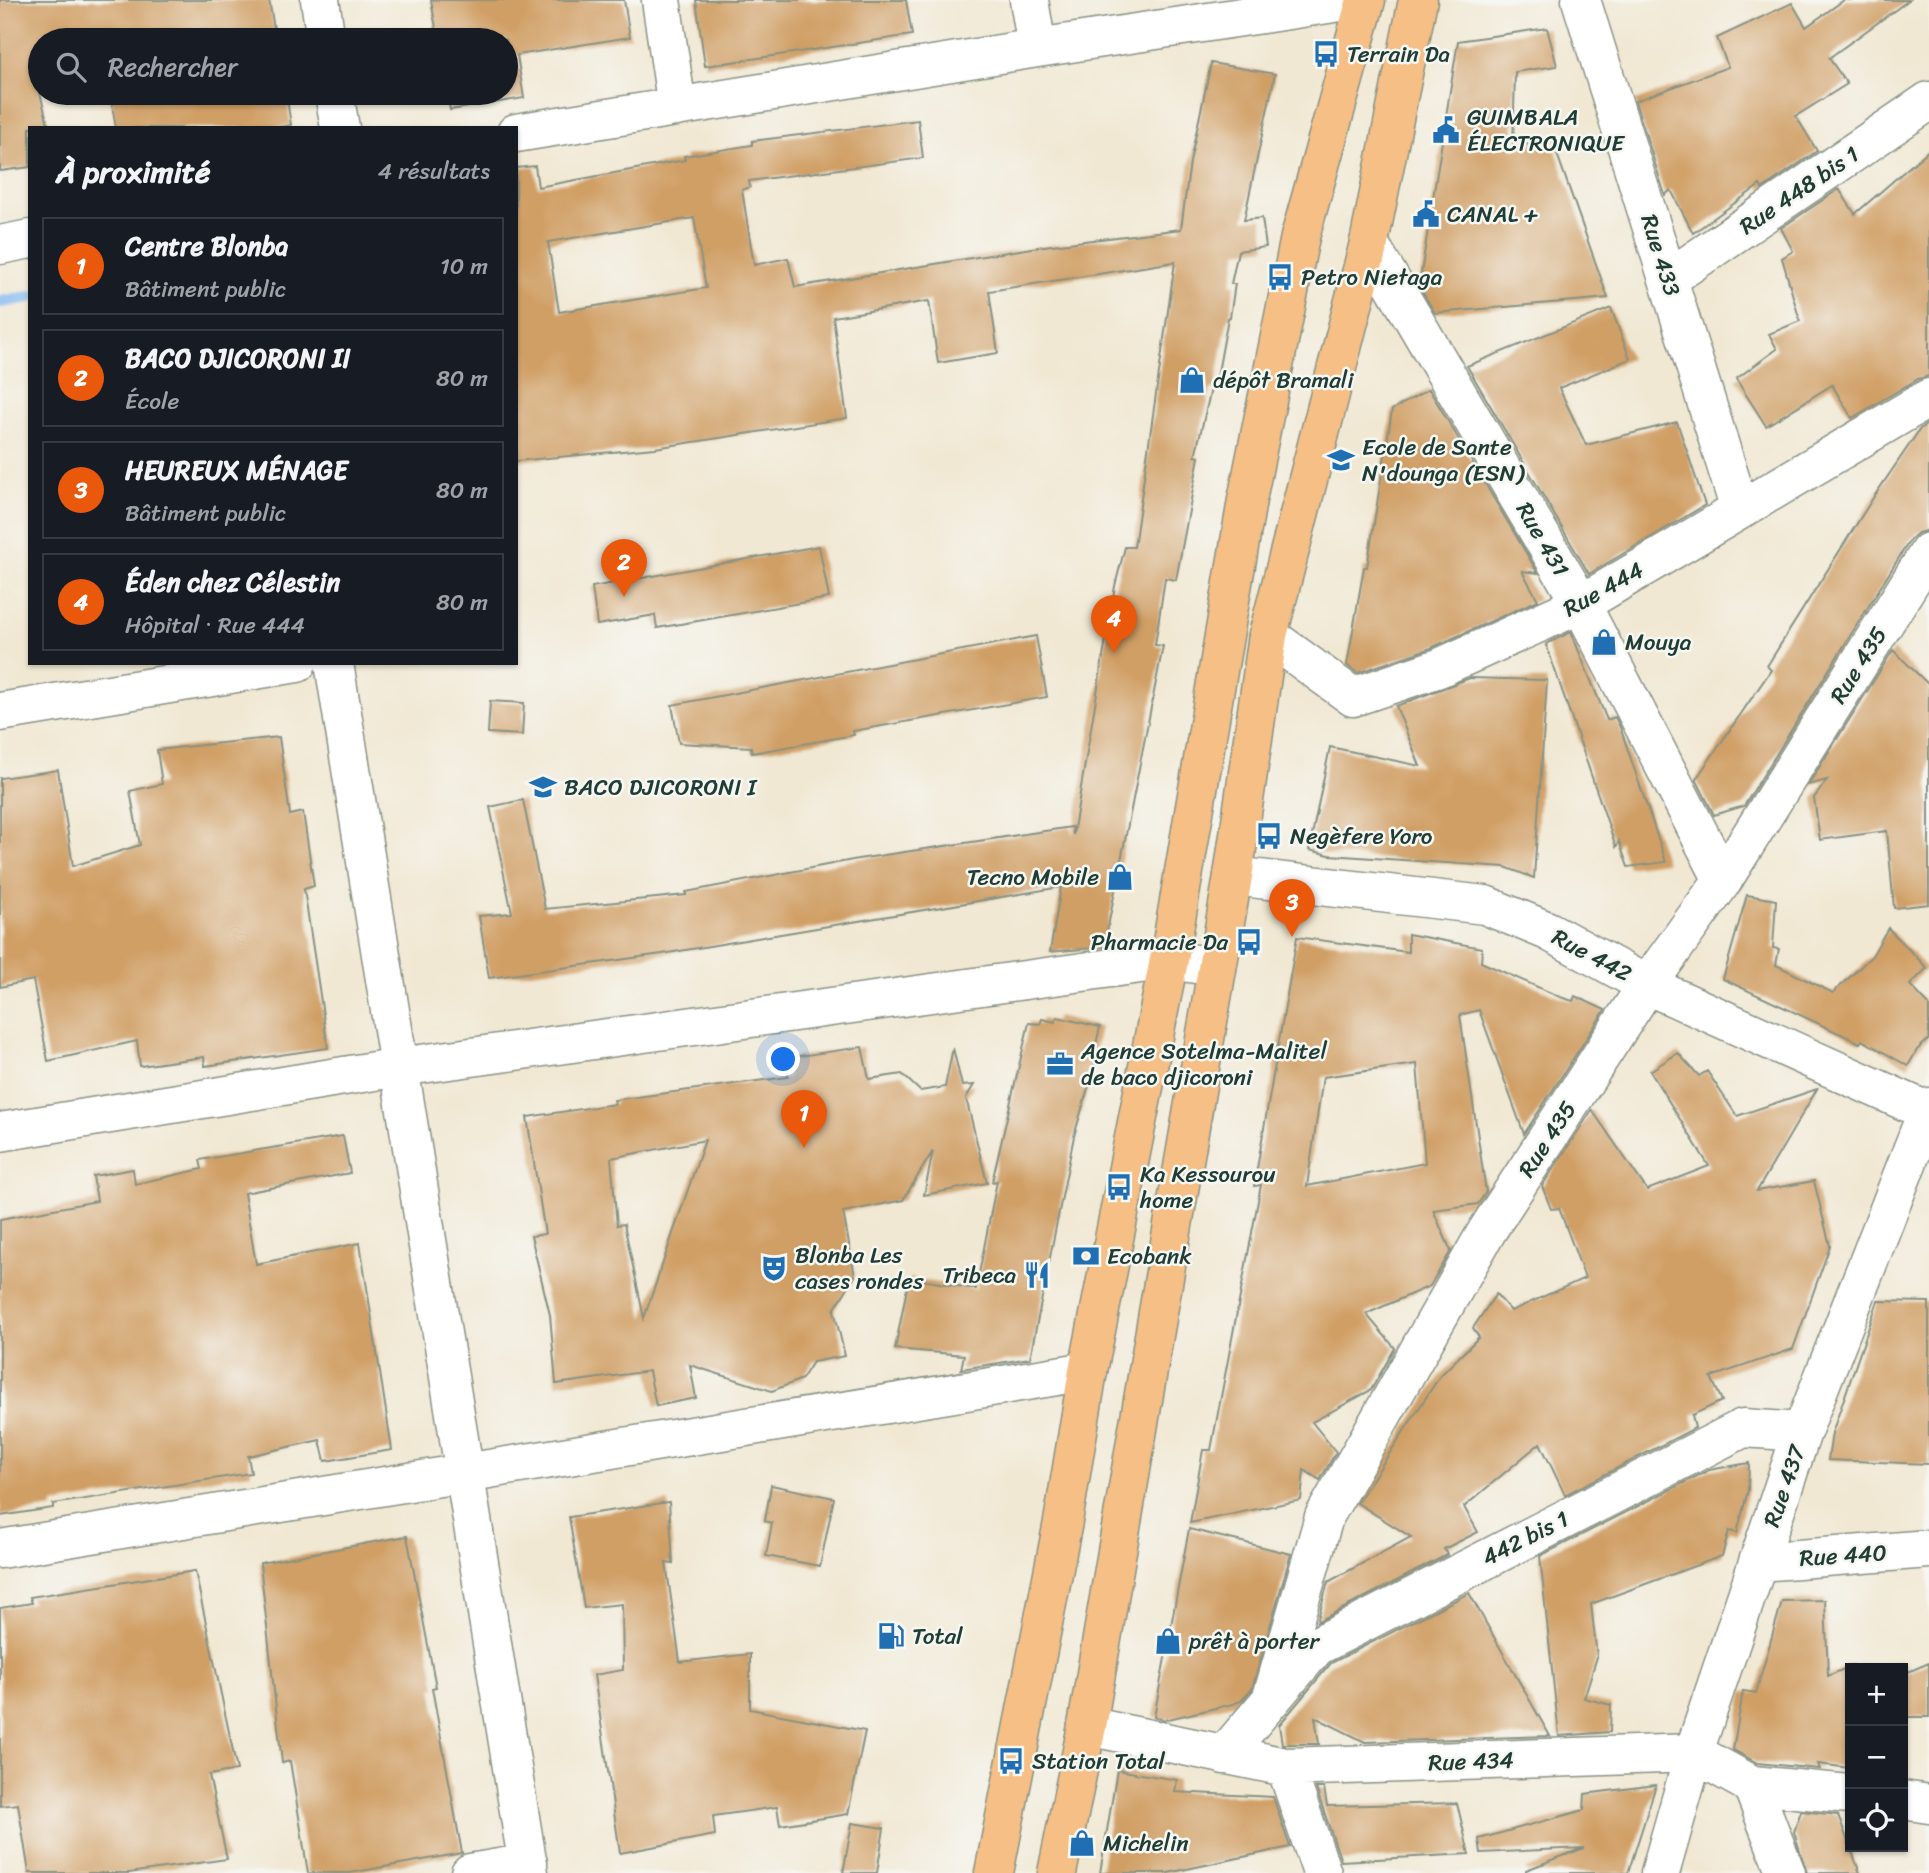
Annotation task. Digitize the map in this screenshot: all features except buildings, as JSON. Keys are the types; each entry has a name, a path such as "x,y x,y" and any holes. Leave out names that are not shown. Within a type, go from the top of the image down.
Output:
{"main road":[{"path":"994,1873 1063,1522 1088,1371 1169,960 1247,500 1300,237 1366,0"},
{"path":"1057,1873 1087,1726 1233,876 1268,635 1369,243 1418,0"}],"street":[{"path":"320,0 324,28"},
{"path":"661,0 677,107"},
{"path":"1029,0 1037,48"},
{"path":"518,133 1037,48 1354,0"},
{"name":"Rue 433","path":"1580,0 1740,510"},
{"name":"Rue 448 bis 1","path":"1668,279 1929,101"},
{"path":"336,105 340,126"},
{"path":"0,245 28,239"},
{"name":"Rue 431","path":"1369,243 1581,604 1723,880"},
{"name":"Rue 444","path":"1268,635 1353,697 1439,668 1581,604 1929,398"},
{"name":"Rue 435","path":"1224,1755 1272,1697 1325,1517 1487,1231 1647,985 1723,880 1926,563"},
{"path":"0,712 285,665"},
{"path":"334,665 528,1868 470,1873"},
{"name":"Rue 442","path":"1233,876 1485,905 1548,931 1647,985 1928,1110"},
{"path":"0,1132 399,1067 1169,960 1216,967"},
{"name":"Rue 437","path":"1660,1873 1694,1753 1802,1432 1928,1110"},
{"path":"0,1549 1088,1371"},
{"name":"442 bis 1","path":"1272,1697 1317,1646 1743,1428 1802,1432"},
{"name":"Rue 440","path":"1758,1562 1929,1549"},
{"name":"Rue 434","path":"1087,1726 1286,1767 1694,1753"},
{"path":"1694,1753 1752,1785 1845,1794"},
{"path":"1286,1767 1322,1873"},
{"path":"1752,1785 1786,1873"},
{"path":"1908,1801 1929,1804"}],"waterway":[{"path":"0,302 28,297"}],"place":[{"name":"Terrain Da","path":"1326,54"},
{"name":"GUIMBALA ÉLECTRONIQUE","path":"1446,130"},
{"name":"CANAL +","path":"1426,214"},
{"name":"Petro Nietaga","path":"1280,277"},
{"name":"dépôt Bramali","path":"1192,380"},
{"name":"Ecole de Sante N'dounga (ESN)","path":"1341,460"},
{"name":"BACO DJICORONI II","path":"624,597"},
{"name":"Mouya","path":"1604,642"},
{"name":"Éden chez Célestin","path":"1114,653"},
{"name":"BACO DJICORONI I","path":"543,787"},
{"name":"Negèfere Yoro","path":"1269,836"},
{"name":"Tecno Mobile","path":"1120,877"},
{"name":"HEUREUX MÉNAGE","path":"1292,937"},
{"name":"Pharmacie Da","path":"1249,942"},
{"name":"Agence Sotelma-Malitel de baco djicoroni","path":"1060,1064"},
{"name":"Centre Blonba","path":"804,1148"},
{"name":"Ka Kessourou home","path":"1119,1187"},
{"name":"Ecobank","path":"1086,1256"},
{"name":"Blonba Les cases rondes","path":"774,1268"},
{"name":"Tribeca","path":"1037,1275"},
{"name":"Total","path":"891,1636"},
{"name":"prêt à porter","path":"1168,1641"},
{"name":"Station Total","path":"1011,1761"},
{"name":"Michelin","path":"1082,1843"}]}
